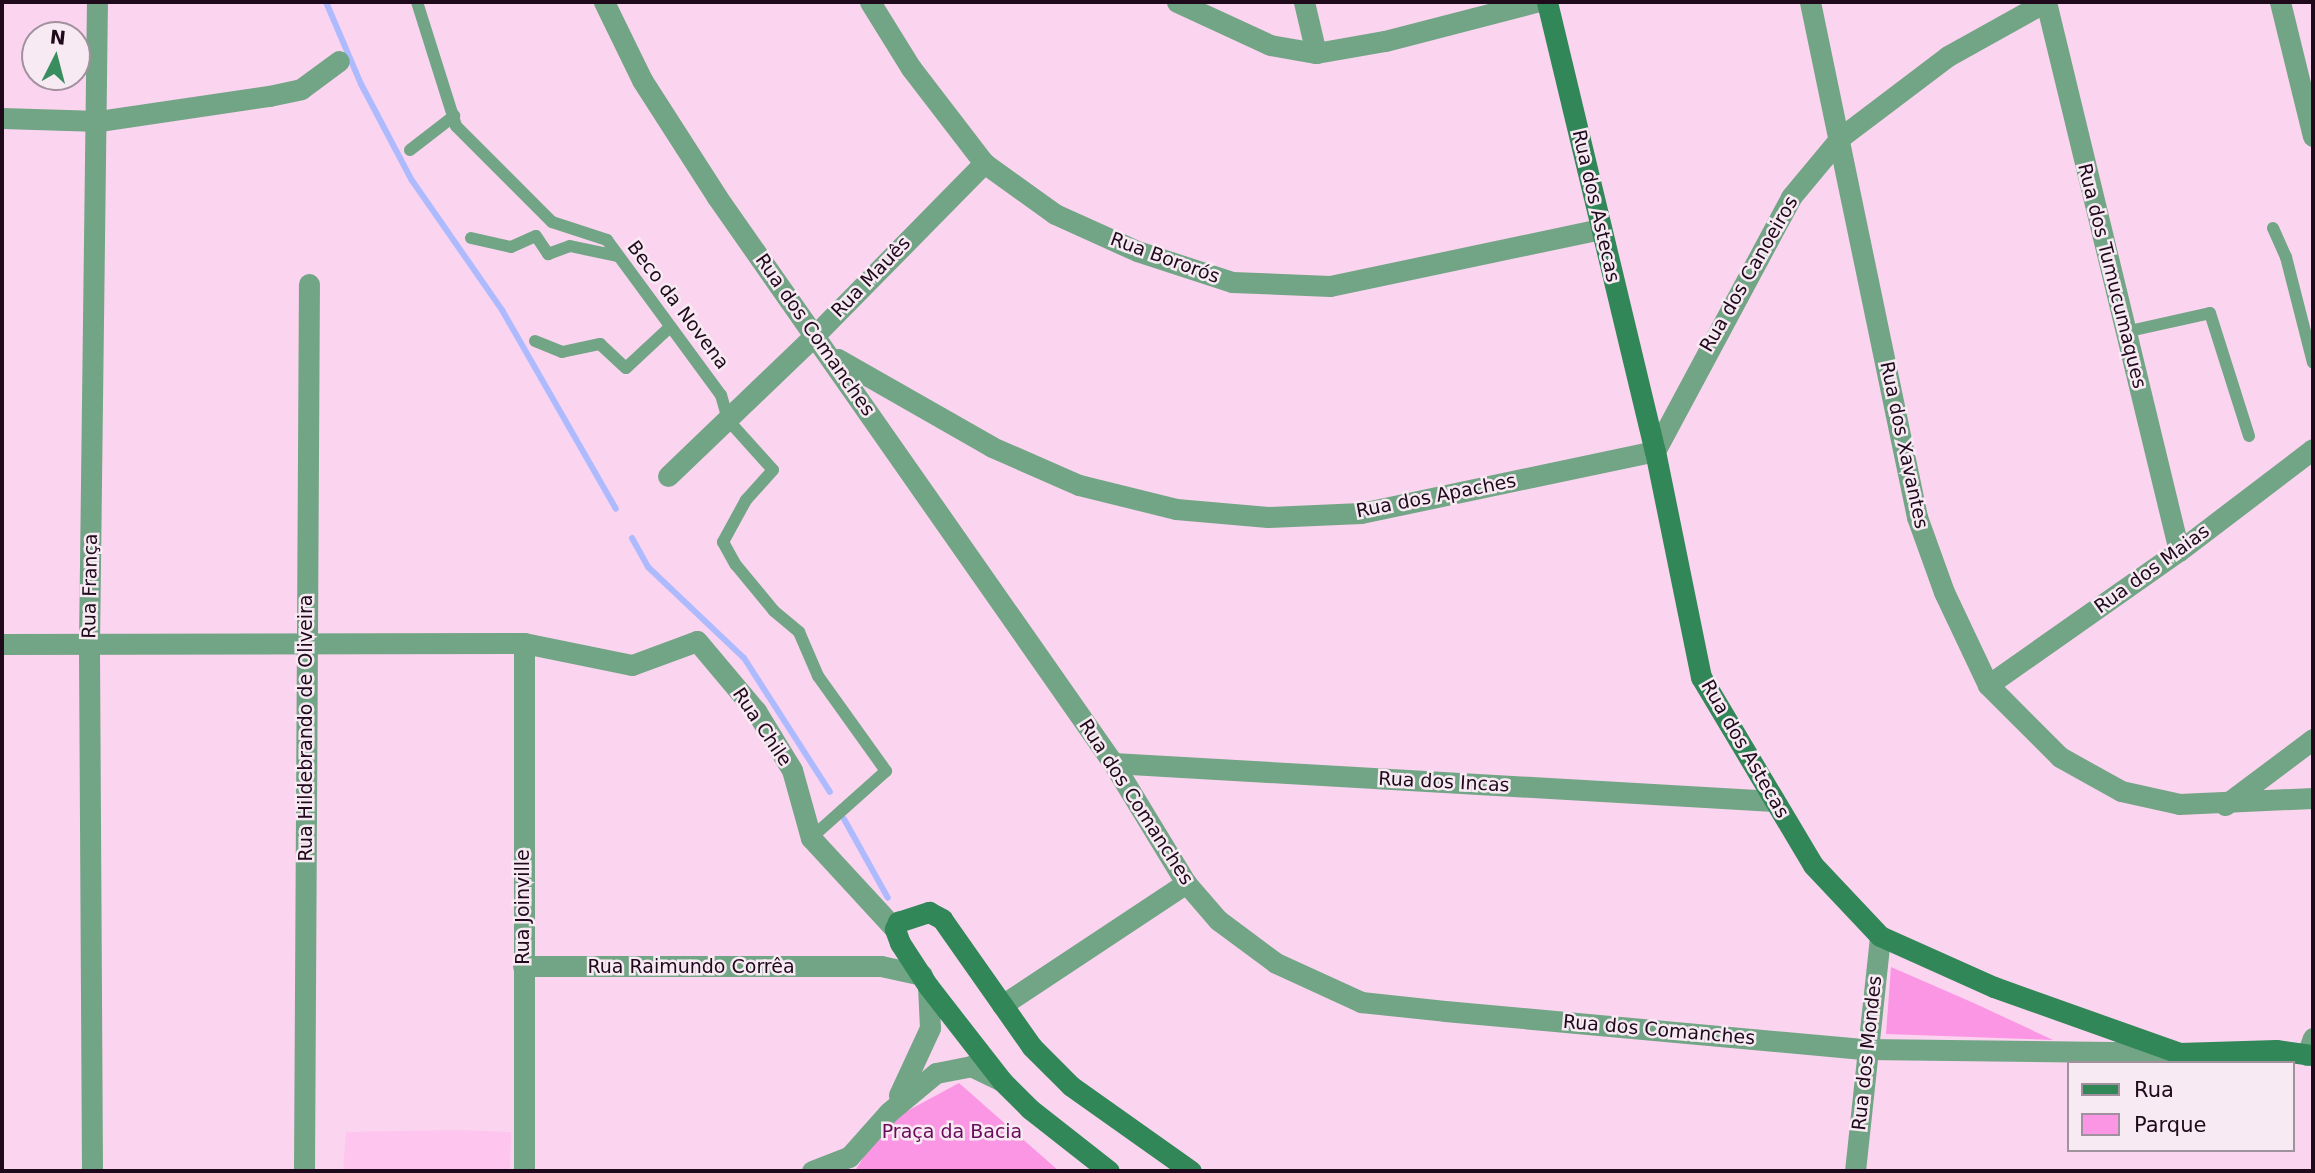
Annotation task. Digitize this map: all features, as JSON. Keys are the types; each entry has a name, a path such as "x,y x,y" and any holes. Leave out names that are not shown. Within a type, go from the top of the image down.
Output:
{"street":[{"name":"Rua França","path":"92,1171 89,644 99,121 97,2"},
{"name":"Rua dos Comanches","path":"604,2 649,92 717,197 830,354 1113,763 1186,883 1218,920 1276,964 1361,1002 1865,1049 2179,1053"},
{"name":"Rua Bororós","path":"870,2 911,68 984,163 1055,214 1137,251 1232,282 1330,286 1601,229"},
{"path":"1177,2 1270,46 1316,53 1385,41 1536,2"},
{"path":"1304,2 1316,53"},
{"name":"Rua dos Astecas","path":"1547,2 1655,452 1701,677 1813,864 1880,936 1994,987 2179,1053 2276,1050 2311,1046"},
{"name":"Rua dos Xavantes","path":"1810,2 1841,137 1917,517 1944,592 1988,685 2060,757 2121,791 2179,804 2225,806 2313,798"},
{"name":"Rua dos Canoeiros","path":"1655,452 1690,379 1791,197 1841,137 1948,57 2045,2"},
{"name":"Rua dos Tumucumaques","path":"2045,2 2179,551"},
{"path":"2280,2 2313,136"},
{"path":"2,118 99,121 301,89 339,61"},
{"name":"Rua Mauês","path":"668,476 816,334 984,163"},
{"name":"Rua Hildebrando de Oliveira","path":"304,1171 309,284"},
{"name":"Rua dos Apaches","path":"830,354 992,447 1079,485 1176,509 1268,517 1361,513 1655,452"},
{"name":"Rua dos Maias","path":"1988,685 2179,551 2313,449"},
{"name":"Rua Chile","path":"524,643 632,665 697,641 756,711 792,770 811,838 897,936"},
{"path":"2,644 524,643"},
{"name":"Rua Joinville","path":"524,643 524,1171"},
{"path":"2225,806 2313,739"},
{"name":"Rua dos Incas","path":"1113,763 1774,801"},
{"path":"1002,1005 1186,883"},
{"path":"1109,1171 1030,1109 1002,1081 925,981 897,936 898,922 919,913 929,912 942,919 1032,1047 1071,1086 1191,1171"},
{"name":"Rua Raimundo Corrêa","path":"859,966 897,936"},
{"name":"Rua dos Mondes","path":"1855,1171 1865,1049 1880,936"},
{"name":"Rua Raimundo Corrêa","path":"523,966 859,966 925,981"},
{"path":"889,1112 916,1065 930,1028 925,981"},
{"path":"812,1171 849,1157 889,1112 920,1084 949,1069 971,1066 1002,1081"}],"lane":[{"name":"Beco da Novena","path":"416,2 456,125 552,222 607,240 721,395 728,420"},
{"path":"410,150 454,116"},
{"path":"2273,228 2286,257 2313,363"},
{"path":"471,238 511,247 536,236 548,254 569,246 617,256"},
{"path":"2125,332 2210,313 2249,436"},
{"path":"536,341 562,352 600,344 626,368 670,327"},
{"path":"728,420 773,470 746,500 723,542 736,565 774,611 799,632 817,676 886,771 811,838"}],"shaded area":[{"path":"346,1132 511,1132 510,1171 343,1171"}],"green space":[{"path":"1891,967 1976,1004 2053,1040 1886,1034"},
{"name":"Praça da Bacia","path":"959,1083 1059,1171 855,1171 885,1123"}],"waterway":[{"path":"326,2 361,84 411,179 502,310 616,509"},
{"path":"632,538 648,567 744,658 830,792"},
{"path":"844,819 888,898"}]}
